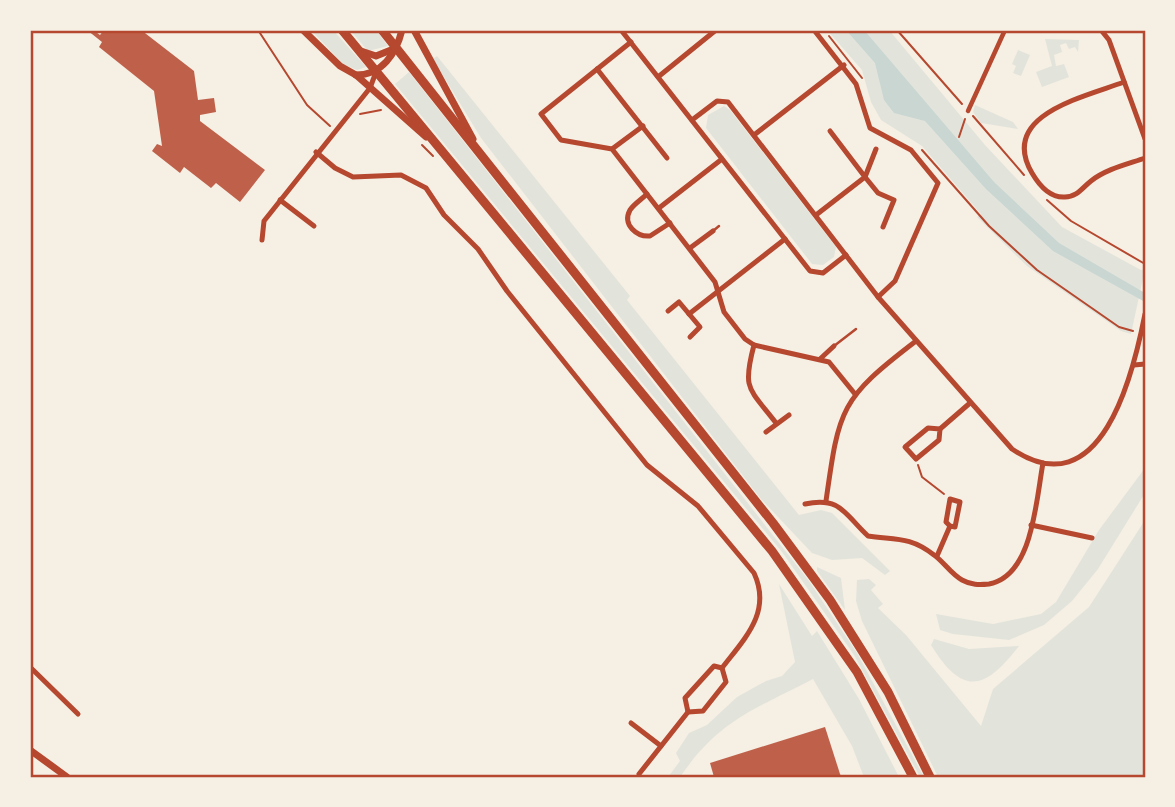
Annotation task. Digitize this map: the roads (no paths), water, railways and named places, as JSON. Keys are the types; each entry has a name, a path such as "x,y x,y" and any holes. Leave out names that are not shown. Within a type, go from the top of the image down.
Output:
{"main road":[{"path":"342,30 772,551 857,672 913,777"},
{"path":"382,30 773,523 830,600 888,692 930,777"}],"street":[{"path":"303,30 340,66 356,75 451,162"},
{"path":"356,75 376,71 390,59 402,30"},
{"path":"414,30 456,112 500,180"},
{"path":"621,30 810,271 817,274 846,255"},
{"path":"658,77 716,30"},
{"path":"814,30 844,65 856,85 870,128 911,150 938,183 895,281 878,297"},
{"path":"968,111 1005,30"},
{"path":"1101,30 1109,40 1145,139"},
{"path":"631,42 541,114 561,140 612,149 715,282 724,312 745,340 754,345 829,362 855,394"},
{"path":"357,48 376,56 396,47"},
{"path":"754,135 844,65"},
{"path":"597,69 667,158"},
{"path":"262,240 264,221 316,152 370,88 376,71"},
{"path":"1124,82 1049,112 1028,128 1023,146 1032,174 1046,191 1064,197 1079,192 1097,176 1145,158"},
{"path":"692,120 723,100 754,135 878,297 970,403 1012,449 1043,463 1070,461 1091,449 1114,417 1142,346 1145,314"},
{"path":"612,149 642,126"},
{"path":"830,131 878,193 894,200 883,227"},
{"path":"816,215 865,177 876,149"},
{"path":"316,152 335,168 353,177 401,176 426,188 444,215 478,249 507,291 647,465 698,506 754,573 759,585 761,608 750,631 722,668"},
{"path":"659,208 722,159"},
{"path":"648,194 631,209 628,222 631,228 636,233 650,236 670,223"},
{"path":"280,200 314,226"},
{"path":"690,248 713,230"},
{"path":"689,314 785,239"},
{"path":"668,311 679,302 700,327 690,337"},
{"path":"826,501 837,429 855,394 864,382 916,341"},
{"path":"754,345 746,375 748,387 776,423"},
{"path":"820,359 834,346"},
{"path":"1134,365 1145,364"},
{"path":"940,429 928,428 905,447 916,459 939,440 940,429 970,403"},
{"path":"766,432 789,415"},
{"path":"805,504 826,501 850,516 868,536 901,538 937,556 965,582 976,585 1003,580 1020,562 1031,524 1043,463"},
{"path":"950,499 960,502 955,527 950,526 946,522 950,499"},
{"path":"1031,524 1092,538"},
{"path":"937,556 950,526"},
{"path":"688,712 685,698 708,669 714,666 722,668"},
{"path":"30,667 78,714"},
{"path":"639,774 688,712 703,711 726,682 722,668"},
{"path":"631,723 661,746"},
{"path":"30,750 67,777"}],"lane":[{"path":"713,230 719,226"},
{"path":"834,346 856,329"}]}
